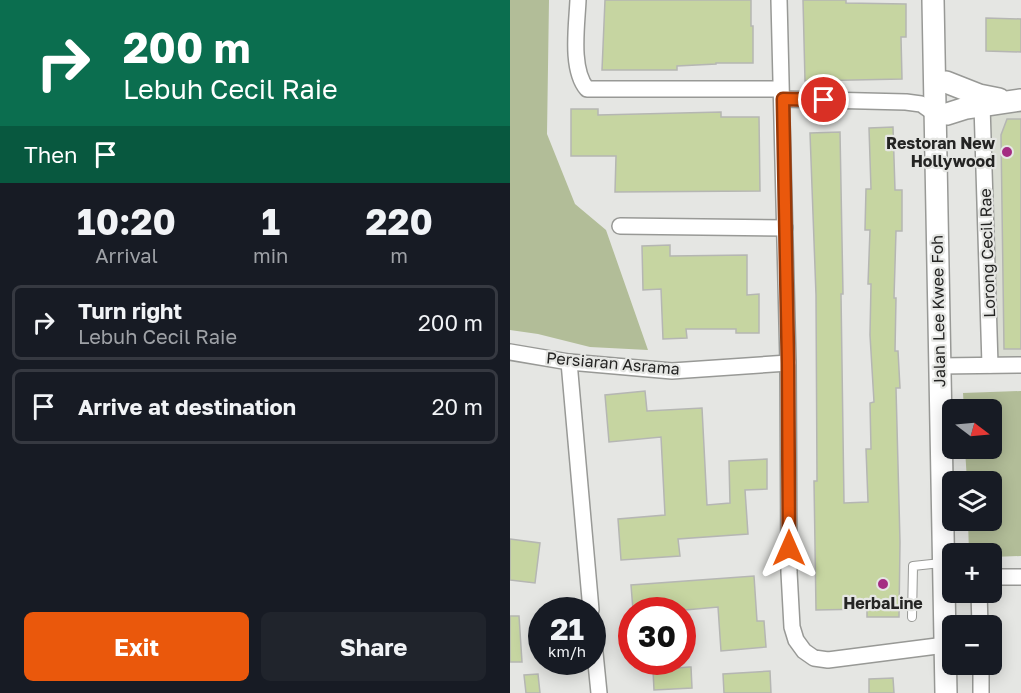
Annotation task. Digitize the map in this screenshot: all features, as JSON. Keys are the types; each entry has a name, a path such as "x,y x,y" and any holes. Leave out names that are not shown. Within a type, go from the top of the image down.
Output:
{"main road":[{"name":"Jalan Lee Kwee Foh","path":"933,0 941,114 948,543"},
{"name":"Jalan Lee Kwee Foh","path":"940,82 944,0"},
{"path":"940,82 979,95 1013,100"},
{"path":"941,114 1013,100"},
{"name":"Jalan Lee Kwee Foh","path":"945,366 951,471"},
{"name":"Jalan Lee Kwee Foh","path":"945,675 945,693"},
{"path":"955,675 955,693"}],"street":[{"path":"578,0 577,69 581,81 587,88 781,94 906,102 921,104 941,114"},
{"path":"779,0 788,363 789,572 792,627 796,640 804,651 814,658 828,660 942,645"},
{"path":"906,102 940,82"},
{"name":"Lorong Cecil Rae","path":"982,105 990,365"},
{"path":"620,226 785,228"},
{"name":"Persiaran Asrama","path":"510,352 569,362 672,371 788,363"},
{"path":"569,362 590,597"},
{"path":"945,366 1021,365"},
{"path":"1002,578 1021,577"},
{"path":"597,675 599,693"},
{"path":"981,675 981,693"}],"lane":[{"path":"912,617 914,566 942,559"}],"shaded area":[{"path":"1021,105 1021,363 991,364 985,108"}],"green space":[{"path":"510,0 549,0 547,134 575,204 606,230 648,350 590,347 538,334 510,330"},
{"path":"1021,391 1021,556 1002,557 1002,543 969,543 968,531 1002,531 1002,471 966,471 966,459 1002,459 1002,399 963,399 963,393"}],"building":[{"path":"605,0 751,0 753,63 677,66 677,70 602,70"},
{"path":"803,0 906,4 906,37 901,37 902,79 805,81"},
{"path":"986,18 1021,19 1021,52 986,51"},
{"path":"571,109 598,109 598,115 721,112 721,117 759,117 760,191 615,192 616,156 571,156"},
{"path":"1007,119 1021,119 1021,349 1004,349 1001,135"},
{"path":"893,127 895,190 902,190 902,231 896,231 894,298 896,298 895,351 898,351 900,388 896,388 900,542 899,617 867,617 867,609 816,610 814,481 817,481 816,295 810,133 840,132 844,503 868,502 866,449 871,449 870,403 874,402 870,335 871,284 868,284 870,230 865,230 866,189 871,189 869,128"},
{"path":"670,245 670,256 747,255 747,295 759,294 759,333 736,333 736,329 686,329 687,338 663,339 661,289 643,290 642,246"},
{"path":"645,391 647,411 702,408 707,505 730,503 729,461 767,459 767,489 745,490 748,534 678,539 680,556 621,560 618,519 665,515 661,437 609,442 605,395"},
{"path":"510,539 540,543 535,583 510,580"},
{"path":"754,576 757,621 764,621 766,647 721,651 718,607 696,609 696,597 632,597 631,585"},
{"path":"510,616 519,616 522,662 510,662"},
{"path":"770,671 771,693 724,693 723,674"},
{"path":"524,675 538,675 540,693 526,693"},
{"path":"653,675 691,675 692,688 654,690"},
{"path":"893,678 894,693 869,693 869,679"}],"place":[{"name":"Restoran New Hollywood","path":"1007,152"},
{"name":"HerbaLine","path":"883,584"}],"route":[{"path":"789,548 783,99 824,100"}]}
